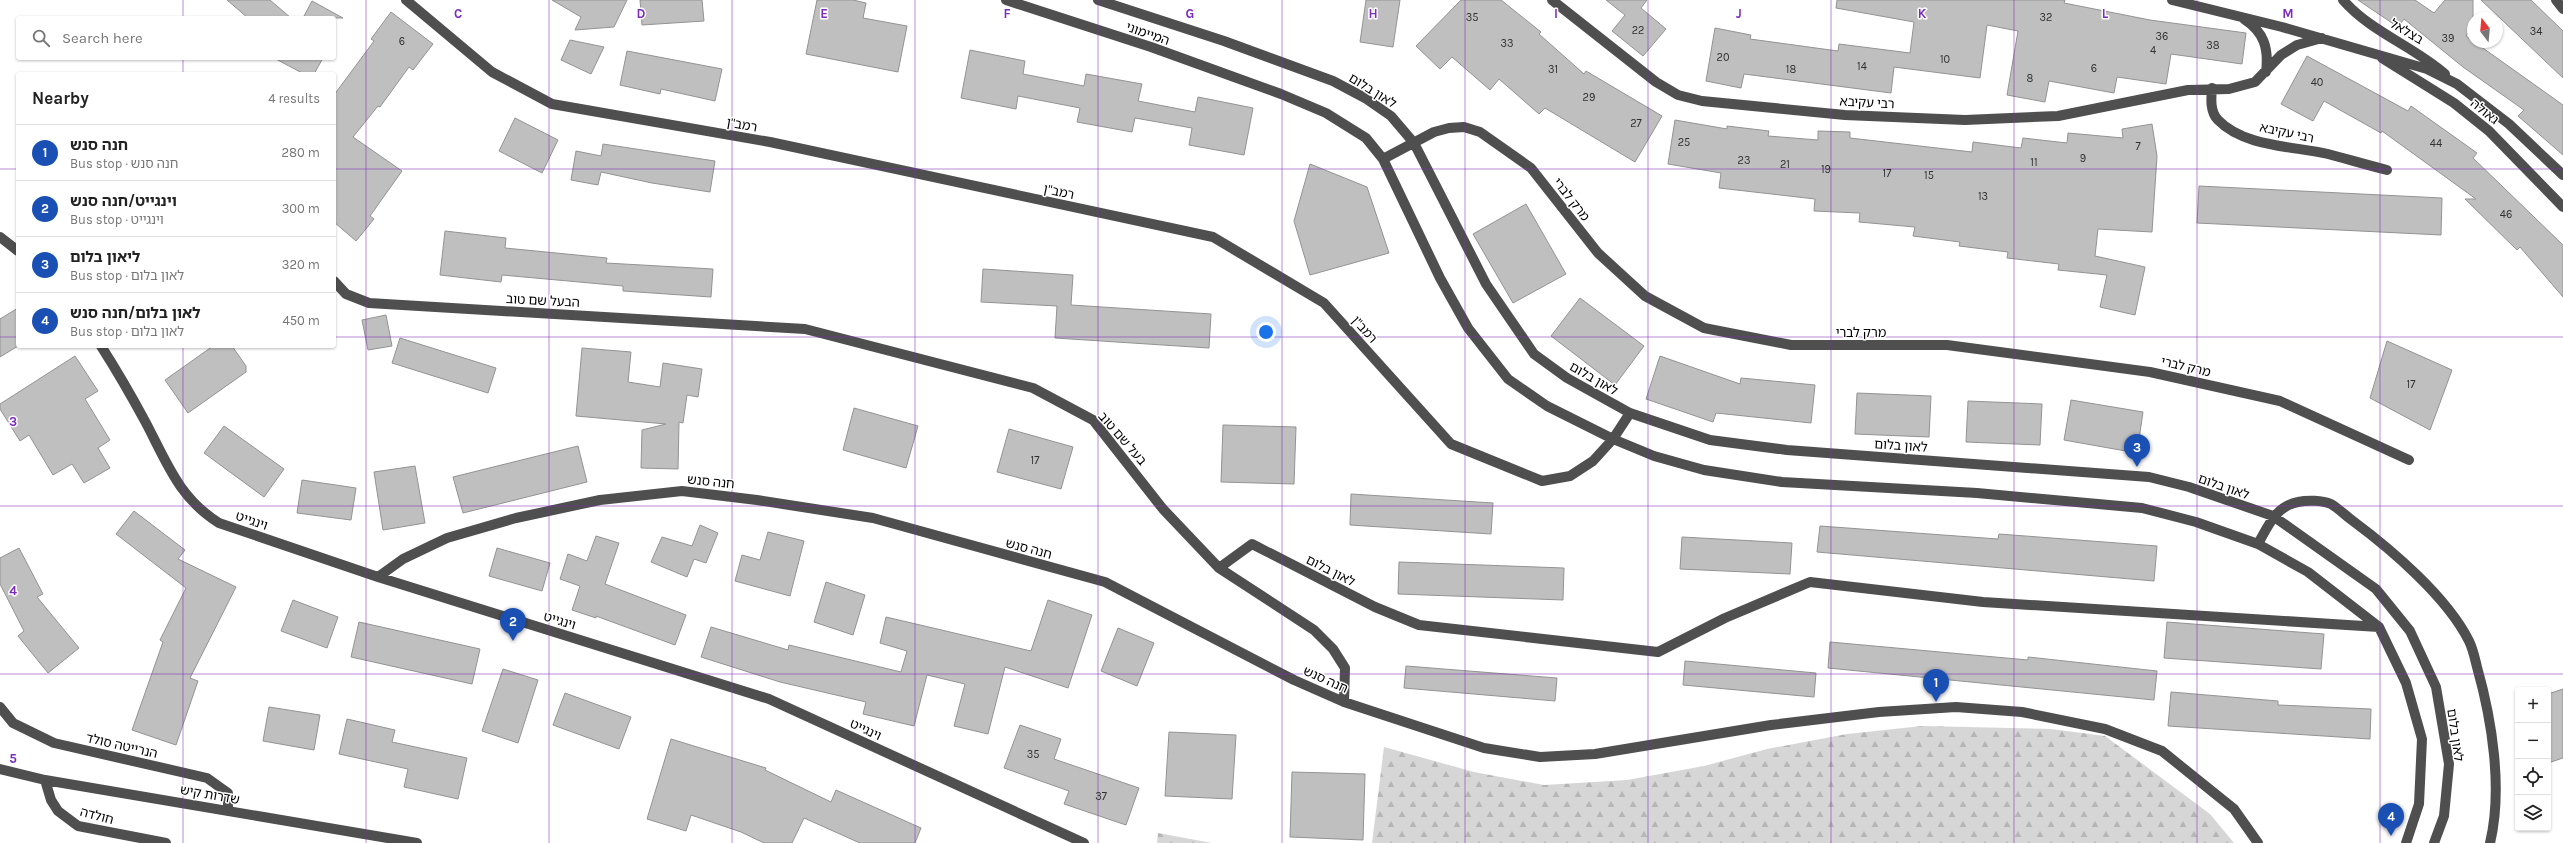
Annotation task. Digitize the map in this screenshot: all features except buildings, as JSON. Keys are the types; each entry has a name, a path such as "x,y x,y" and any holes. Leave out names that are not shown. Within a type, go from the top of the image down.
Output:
{"street":[{"name":"רמב\"ן","path":"406,0 492,72 552,104 770,142 1213,238 1324,303 1451,444 1542,481 1570,476 1593,461 1613,439 1630,413"},
{"name":"המיימוני","path":"1006,0 1151,47 1281,94 1326,113 1346,124 1366,138 1383,159"},
{"name":"המיימוני","path":"1098,0 1290,65"},
{"name":"רבי עקיבא","path":"1552,0 1656,82 1678,95 1702,102 1845,115 1965,120 2058,116 2117,106 2168,93 2212,88 2242,87 2255,82 2281,55 2296,45 2322,38"},
{"name":"גאולה","path":"2172,0 2322,38 2427,69 2457,84 2509,124 2563,175"},
{"name":"בצלאל","path":"2343,0 2373,26 2420,54 2457,84"},
{"path":"2556,0 2563,9"},
{"path":"2240,16 2259,31 2264,41 2266,72"},
{"name":"גאולה","path":"2375,54 2454,103 2489,131 2563,207"},
{"name":"לאון בלום","path":"1290,65 1333,81 1365,98 1391,116 1414,142 1486,284 1534,354 1567,378 1630,413 1710,440 1787,450 2149,477 2189,487 2273,516 2376,589 2410,631 2436,687 2449,764 2444,816 2434,843"},
{"name":"רבי עקיבא","path":"2212,88 2211,107 2217,119 2233,133 2259,141 2328,154 2387,170"},
{"name":"מרק לברי","path":"1383,159 1434,132 1449,128 1464,127 1480,132 1531,168 1598,253 1645,296 1704,328 1791,345 1947,345 2150,372 2280,401 2409,460"},
{"path":"1383,159 1434,266 1468,328 1508,379 1547,406 1613,439 1654,456 1704,470 1782,482 1977,493 2142,508 2196,522 2258,544 2308,572 2379,627 2406,683 2422,739 2419,804 2406,843"},
{"path":"0,237 16,249"},
{"name":"הבעל שם טוב","path":"336,283 346,294 369,304 758,326"},
{"name":"בעל שם טוב","path":"758,326 804,329 1033,388 1093,420 1163,509 1219,568 1314,630 1333,649 1345,668 1344,702"},
{"name":"וינגייט","path":"102,348 118,372 174,479 201,512 219,523 378,577 769,699 1084,843"},
{"name":"חנה סנש","path":"378,577 403,559 447,538 516,518 600,500 682,491 749,499 873,518 1105,582 1294,680 1344,702 1484,748 1540,757 1595,754 1771,725 1879,712 1956,707 2022,712 2104,729 2162,751 2234,809 2258,843"},
{"path":"2258,544 2273,516 2285,506 2297,502 2312,501 2331,504 2373,536 2442,601 2470,642 2485,695 2494,757 2494,826 2490,843"},
{"name":"לאון בלום","path":"1219,568 1252,544 1375,607 1419,625 1658,652 1725,618 1810,582 1983,602 2379,627"},
{"name":"הנרייטה סולד","path":"0,707 13,723 54,743 207,778 228,793 228,810"},
{"name":"שדרות קיש","path":"0,769 45,780 417,843"},
{"name":"חולדה","path":"45,780 51,800 58,811 78,826 166,843"}],"green space":[{"path":"1922,726 2051,729 2105,736 2210,814 2234,843 1372,843 1384,747 1474,772 1544,785 1627,780 1704,766 1767,749 1847,734"},
{"path":"1158,833 1212,843 1157,843"}],"place":[{"name":"ליאון בלום","path":"2137,467"},
{"name":"וינגייט/חנה סנש","path":"513,641"},
{"name":"חנה סנש","path":"1936,702"},
{"name":"לאון בלום/חנה סנש","path":"2391,836"}]}
